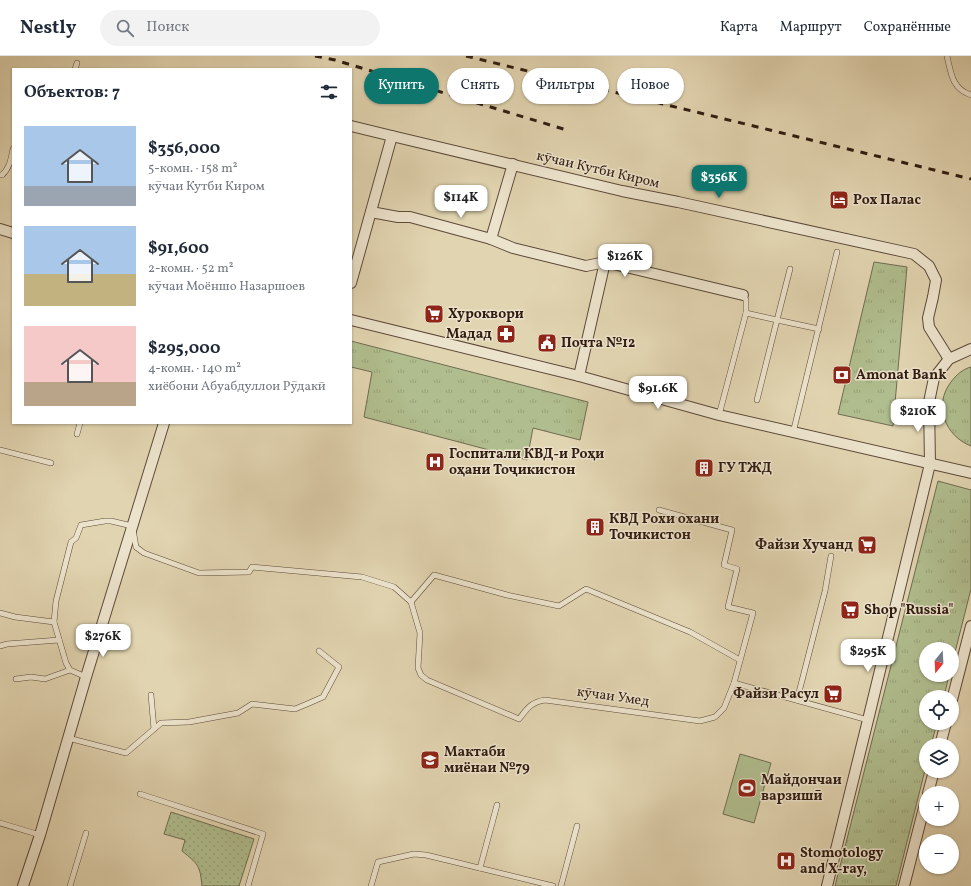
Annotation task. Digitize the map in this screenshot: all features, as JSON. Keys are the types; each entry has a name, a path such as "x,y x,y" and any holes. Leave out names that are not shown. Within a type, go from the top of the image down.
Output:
{"street":[{"name":"кӯчаи Кутби Киром","path":"352,126 622,191 914,254 929,266 936,280 928,318 929,327 949,360"},
{"path":"352,279 392,136"},
{"path":"491,239 513,164"},
{"path":"370,212 398,217 410,217 491,239 513,248 586,266 605,262 744,295"},
{"path":"0,229 12,233"},
{"path":"579,376 605,262"},
{"path":"352,320 579,376 719,415 971,473"},
{"path":"827,886 930,464 929,402 934,378 949,360 971,349"},
{"path":"23,886 40,835 86,676 164,424"},
{"path":"955,690 971,626"},
{"path":"904,886 919,826"}],"lane":[{"path":"947,56 951,77 957,86 971,95"},
{"path":"75,68 77,63"},
{"path":"0,175 6,172 12,154"},
{"path":"793,433 837,252"},
{"path":"757,400 790,269"},
{"path":"719,415 746,313 746,300 744,295"},
{"path":"746,313 819,329"},
{"path":"77,434 80,424"},
{"path":"0,450 51,463"},
{"path":"659,510 732,530 724,565 738,569 728,607 753,613 734,683 868,720"},
{"path":"86,676 70,670 66,663 54,622 56,601 71,542 76,538 81,525 105,521 132,526 136,547 144,553 199,573 249,572 252,567 362,577 394,587 411,602 434,575 507,595 559,606 586,589 690,632 740,660"},
{"path":"797,700 825,591 831,556"},
{"name":"кӯчаи Умед","path":"411,602 420,633 418,668 421,675 427,680 519,719 531,705 537,701 545,700 700,721 715,717 724,708 734,683"},
{"path":"0,613 15,617 54,622"},
{"path":"0,646 7,644 59,640"},
{"path":"68,738 126,753 161,723 189,722 238,713 252,704 295,709 323,697 339,667 320,651"},
{"path":"16,679 31,677 45,679 70,670"},
{"path":"151,695 154,729"},
{"path":"140,794 263,834 248,886"},
{"path":"480,868 497,805"},
{"path":"0,823 40,835"},
{"path":"561,886 577,826"},
{"path":"70,886 86,833"},
{"path":"372,886 378,862 414,854 426,855 553,886"}],"green space":[{"path":"874,262 907,267 893,426 838,414"},
{"path":"352,341 588,402 580,440 533,428 527,460 364,417 372,372 352,367"},
{"path":"971,367 971,446 954,435 948,427 944,419 943,400 946,391 955,377 965,369"},
{"path":"938,481 971,490 971,589 958,642 919,642 919,682 947,682 946,690 919,690 919,730 935,730 933,738 919,738 919,778 923,778 921,786 919,786 919,794 896,886 835,886"},
{"name":"Майдончаи варзишӣ","path":"740,754 771,763 754,823 723,814"},
{"path":"171,812 254,839 239,886 202,886 199,869 195,862 182,851 185,840 164,834"}],"railway":[{"path":"315,56 335,60 570,131"},
{"path":"466,56 971,179"}],"place":[{"name":"Рох Палас","path":"839,200"},
{"name":"Хуроквори","path":"434,314"},
{"name":"Мадад","path":"506,334"},
{"name":"Почта №12","path":"547,343"},
{"name":"Amonat Bank","path":"842,375"},
{"name":"Госпитали КВД-и Роҳи оҳани Тоҷикистон","path":"435,462"},
{"name":"ГУ ТЖД","path":"704,468"},
{"name":"КВД Рохи охани Точикистон","path":"595,527"},
{"name":"Файзи Хучанд","path":"867,545"},
{"name":"Shop \"Russia\"","path":"850,610"},
{"name":"Файзи Расул","path":"833,694"},
{"name":"Мактаби миёнаи №79","path":"430,760"},
{"name":"Майдончаи варзишӣ","path":"747,788"},
{"name":"Stomotology and X-ray,","path":"786,861"}]}
